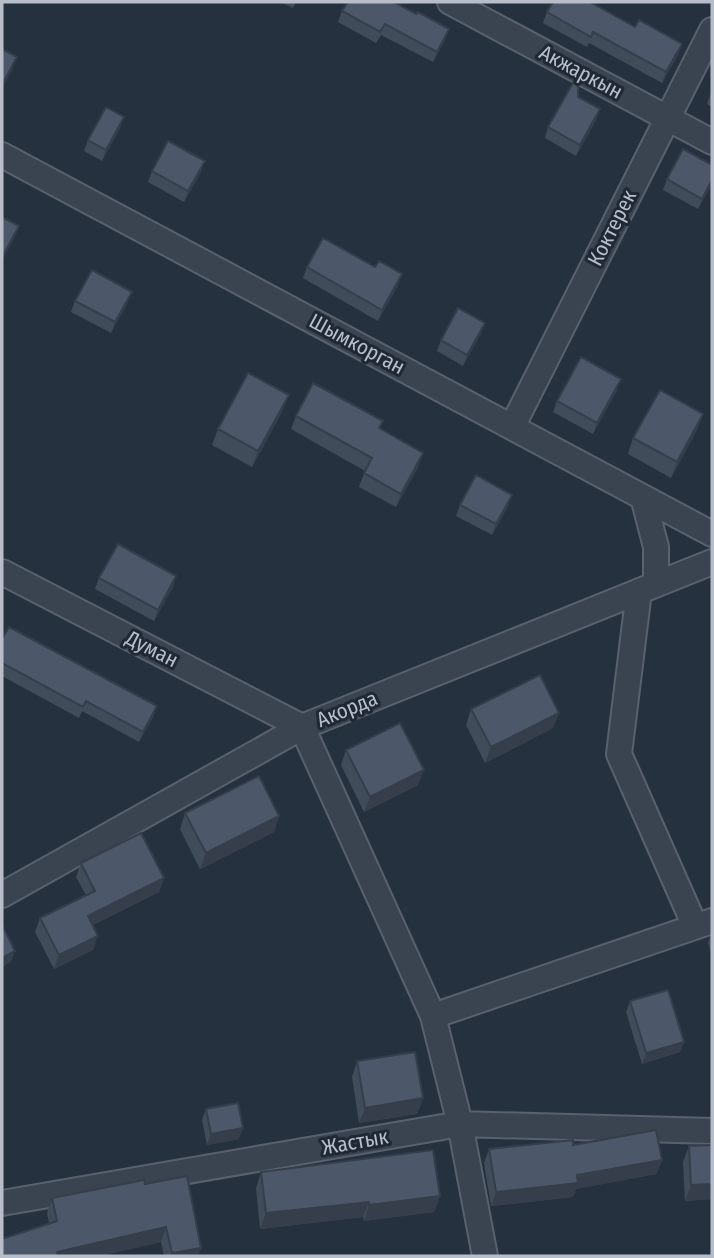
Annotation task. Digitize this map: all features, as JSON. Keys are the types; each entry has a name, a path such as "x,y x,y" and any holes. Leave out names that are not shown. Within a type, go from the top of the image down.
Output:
{"street":[{"name":"Акжаркын","path":"450,2 712,142"},
{"name":"Коктерек","path":"512,427 712,30"},
{"name":"Шымкорган","path":"2,155 712,534"},
{"path":"433,1016 704,924 619,754 656,547 643,497"},
{"name":"Акорда","path":"2,895 302,727 712,562"},
{"name":"Думан","path":"2,572 302,727"},
{"path":"302,727 433,1016 460,1124 485,1256"},
{"name":"Жастык","path":"2,1203 460,1124 712,1131"}],"building":[{"path":"348,2 394,2 449,29 437,52 385,24 380,32 342,11"},
{"path":"553,2 590,2 635,27 639,20 682,44 666,72 593,32 591,37 547,12"},
{"path":"2,49 17,57 2,85"},
{"path":"578,74 578,97 600,109 580,145 548,127"},
{"path":"106,107 124,117 106,150 88,140"},
{"path":"168,141 205,161 188,191 152,171"},
{"path":"683,149 712,165 712,180 702,199 667,179"},
{"path":"2,217 19,226 2,257"},
{"path":"323,238 375,267 379,261 402,274 382,310 307,267"},
{"path":"92,270 132,292 115,322 75,301"},
{"path":"458,308 485,323 467,355 441,340"},
{"path":"581,357 621,379 597,423 557,401"},
{"path":"248,373 289,395 258,451 218,429"},
{"path":"313,383 383,421 379,428 423,453 401,494 364,473 372,458 296,416"},
{"path":"660,390 703,414 677,462 633,438"},
{"path":"476,475 512,495 496,524 460,505"},
{"path":"118,544 176,576 158,610 99,578"},
{"path":"9,627 157,706 143,732 86,701 83,707 2,663 2,639"},
{"path":"540,675 559,713 491,747 471,709"},
{"path":"400,723 424,770 370,797 346,750"},
{"path":"259,776 279,816 206,853 185,813"},
{"path":"141,833 164,878 88,916 98,936 59,955 40,918 95,891 81,863"},
{"path":"2,925 15,951 2,958"},
{"path":"668,990 684,1042 646,1053 630,1001"},
{"path":"415,1052 423,1098 365,1108 357,1061"},
{"path":"238,1103 243,1128 211,1134 206,1109"},
{"path":"656,1130 662,1160 577,1175 578,1183 496,1192 489,1149 573,1140 573,1145"},
{"path":"712,1145 712,1184 691,1185 689,1146"},
{"path":"433,1150 440,1196 266,1213 261,1172"},
{"path":"187,1176 201,1248 172,1253 166,1227 57,1252 58,1256 2,1256 2,1239 57,1221 52,1198 144,1180 145,1184"}]}
